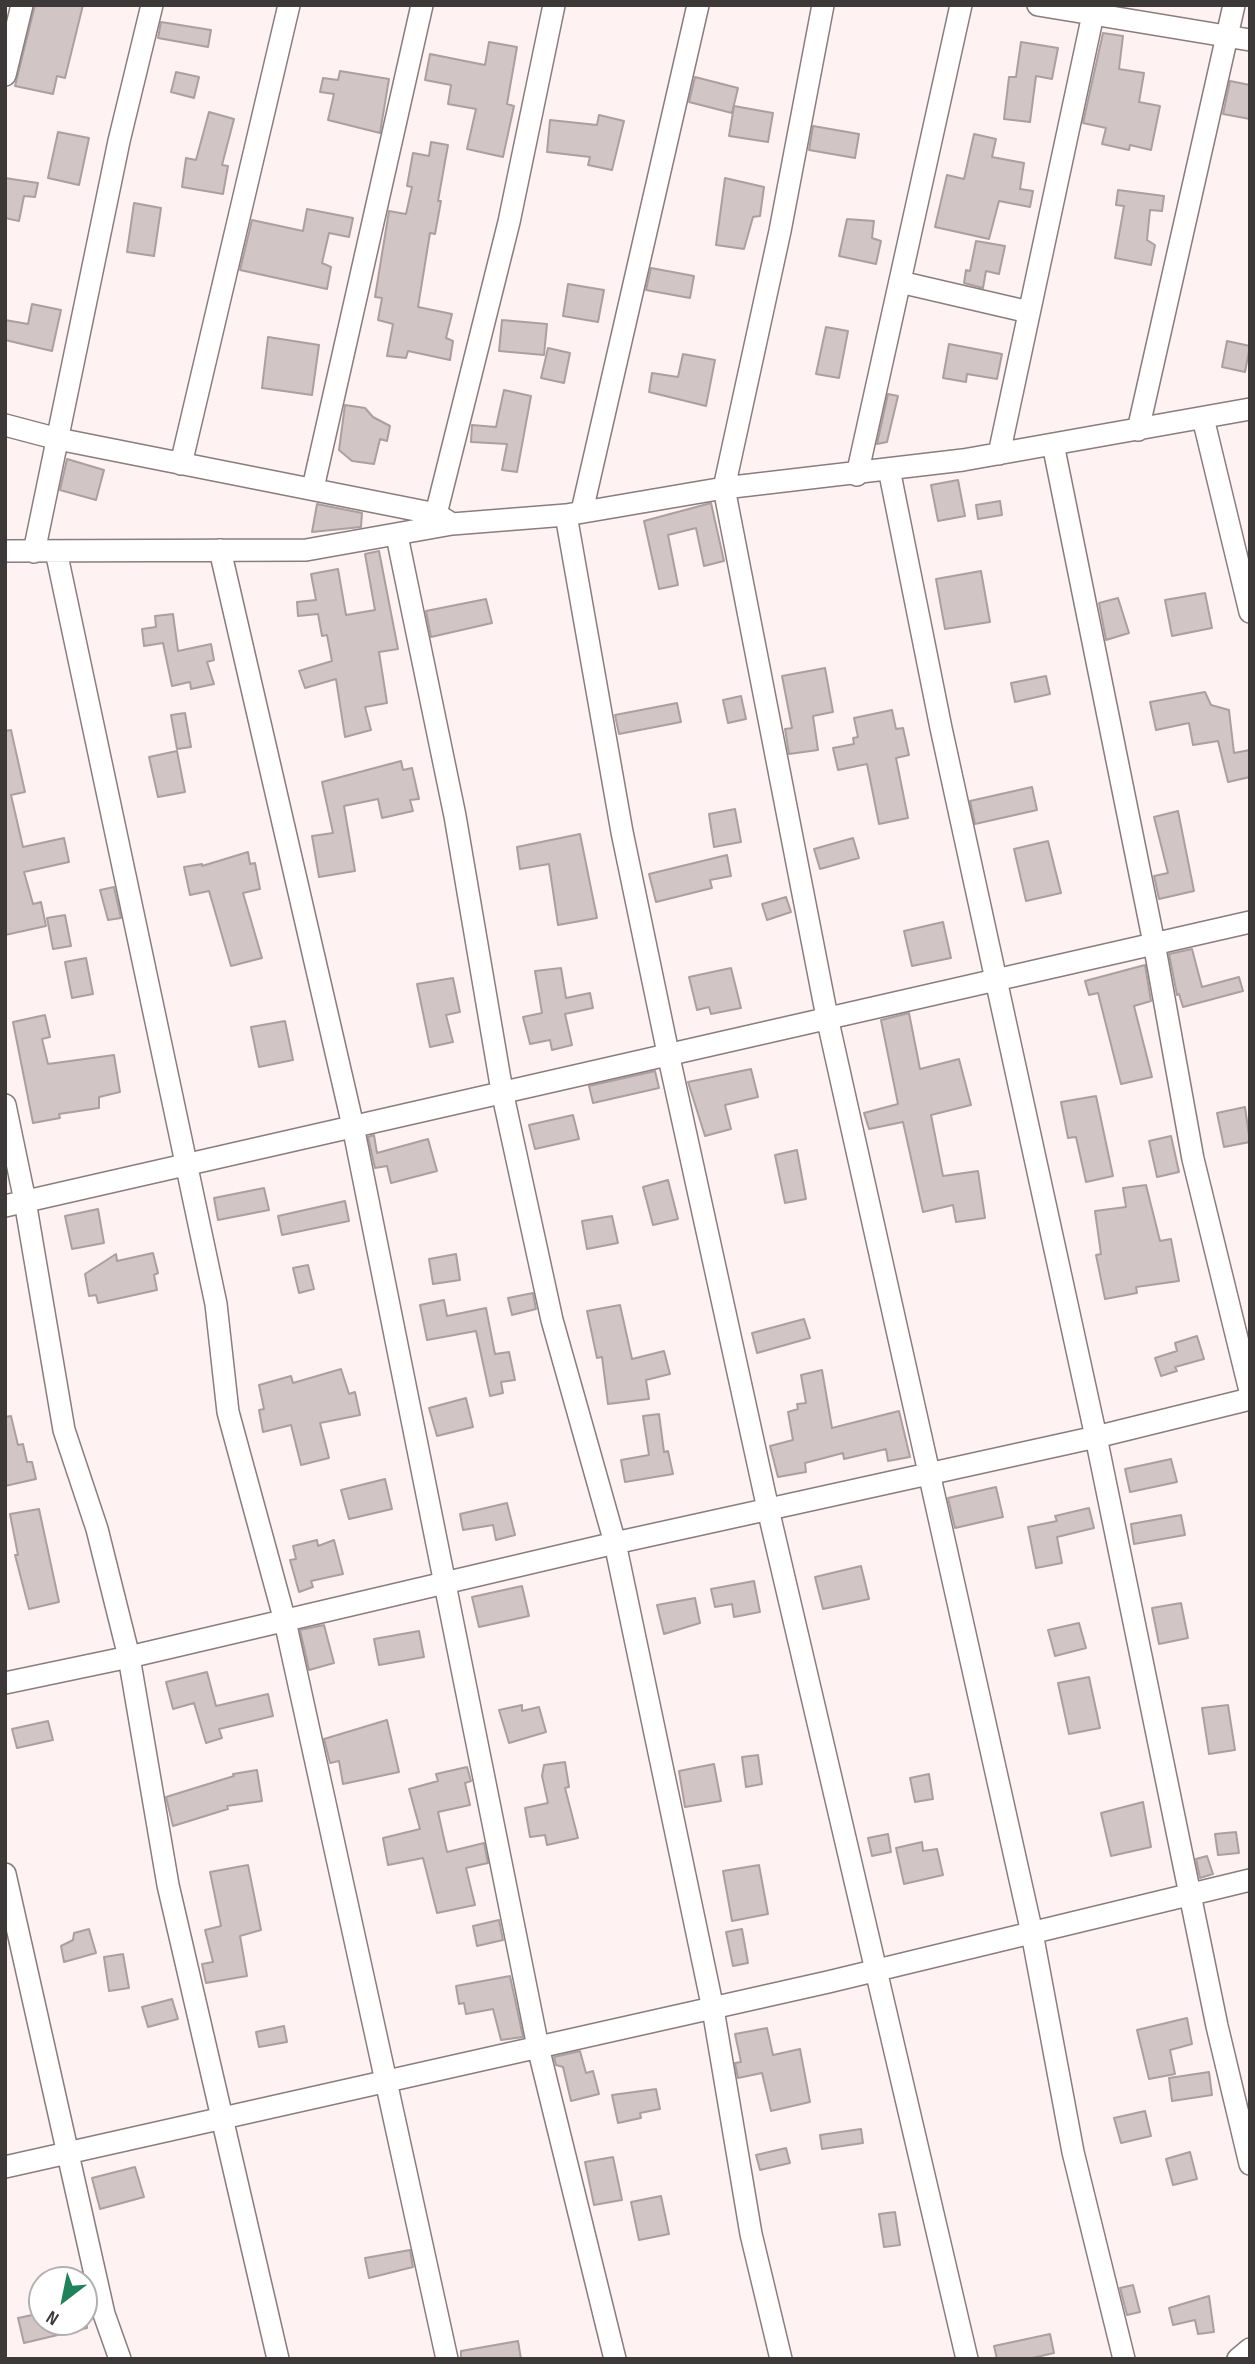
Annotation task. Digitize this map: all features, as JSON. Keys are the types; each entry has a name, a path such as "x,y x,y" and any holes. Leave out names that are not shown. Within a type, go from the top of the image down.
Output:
{"street":[{"path":"5,75 22,5"},
{"path":"34,552 119,141 152,5"},
{"path":"181,464 289,5"},
{"path":"313,488 422,5"},
{"path":"444,519 554,5"},
{"path":"698,5 574,513 622,832 668,1053 768,1508 877,1970 927,2199 967,2359"},
{"path":"823,5 777,244 724,488 827,1017 1032,1933 1073,2152 1124,2359"},
{"path":"857,475 961,5"},
{"path":"1038,5 1094,10 1250,40"},
{"path":"1138,430 1234,5"},
{"path":"999,454 1094,10"},
{"path":"900,282 1029,312"},
{"path":"5,425 58,439 313,488 444,519 574,513 724,488 857,475 999,454 1250,409"},
{"path":"1203,418 1250,612"},
{"path":"1053,444 1154,943 1193,1159 1250,1391"},
{"path":"889,469 995,981 1096,1437 1217,2026 1250,2164"},
{"path":"5,551 306,550 397,536 444,519"},
{"path":"397,536 455,816 502,1091 552,1320 615,1543 713,2009 751,2234 781,2359"},
{"path":"220,550 352,1126 538,2047 615,2359"},
{"path":"56,551 124,859 216,1304 228,1412 285,1621 388,2080 447,2359"},
{"path":"15,1203 1250,922"},
{"path":"5,1105 15,1203 64,1430 97,1529 129,1657 168,1885 219,2118 278,2359"},
{"path":"5,1683 129,1657 445,1581 768,1508 1096,1437 1250,1399"},
{"path":"5,1874 104,2314 120,2359"},
{"path":"5,2167 713,2009 1250,1880"},
{"path":"1238,2359 1250,2349"}],"building":[{"path":"35,5 83,5 65,78 57,76 53,94 15,86"},
{"path":"161,22 211,30 208,47 158,38"},
{"path":"1103,33 1123,36 1119,69 1144,73 1139,102 1160,106 1151,150 1130,145 1129,150 1102,144 1106,128 1083,123"},
{"path":"489,42 517,47 507,104 514,106 503,157 467,149 476,109 448,104 451,85 425,80 430,54 485,65"},
{"path":"1021,42 1058,48 1052,79 1036,76 1030,122 1004,119 1009,77 1016,77"},
{"path":"340,71 389,79 380,133 328,120 334,94 320,92 323,78 338,80"},
{"path":"176,72 199,77 194,98 171,92"},
{"path":"695,77 738,88 732,113 689,102"},
{"path":"1230,81 1250,85 1250,119 1223,114"},
{"path":"734,106 773,113 768,142 729,136"},
{"path":"209,112 234,119 222,165 228,166 223,194 182,187 186,158 196,160"},
{"path":"599,115 624,121 612,170 588,165 590,157 547,152 550,120 597,125"},
{"path":"813,126 859,134 855,158 809,150"},
{"path":"58,132 89,138 79,185 48,178"},
{"path":"974,134 996,139 992,157 1024,163 1020,189 1033,191 1030,207 999,201 989,239 935,227 947,175 964,179"},
{"path":"431,142 448,145 435,234 430,233 418,307 452,314 446,338 453,341 450,360 408,351 406,358 387,356 393,324 378,320 382,298 375,297 389,211 406,214 412,187 407,186 413,153 429,156"},
{"path":"5,178 38,183 35,197 24,196 19,221 5,218"},
{"path":"725,178 764,187 760,216 753,217 744,249 716,245"},
{"path":"1118,190 1164,196 1162,211 1150,210 1147,240 1155,245 1151,265 1115,258 1124,206 1116,205"},
{"path":"134,203 161,208 154,256 127,252"},
{"path":"307,209 353,218 349,237 329,233 322,263 331,267 327,289 240,270 252,220 303,231"},
{"path":"847,219 874,221 872,238 881,241 876,264 839,256"},
{"path":"976,241 1005,246 999,274 986,271 983,288 964,283 966,270 970,271"},
{"path":"651,268 694,276 690,298 646,290"},
{"path":"568,284 604,290 598,322 563,316"},
{"path":"32,304 61,310 52,351 5,340 5,320 28,324"},
{"path":"502,320 547,324 544,355 499,351"},
{"path":"826,327 848,331 839,378 816,374"},
{"path":"268,337 319,345 312,395 262,388"},
{"path":"1227,341 1250,346 1245,372 1222,367"},
{"path":"949,344 1002,354 997,379 967,374 966,382 943,378"},
{"path":"548,348 570,353 564,383 541,378"},
{"path":"683,354 715,360 706,406 649,392 652,373 678,377"},
{"path":"504,390 531,396 517,472 502,470 507,444 471,442 472,425 496,427"},
{"path":"888,394 898,396 887,442 877,444"},
{"path":"345,405 365,408 373,417 390,426 387,441 380,439 374,464 352,461 339,450"},
{"path":"67,459 104,470 96,500 60,490"},
{"path":"958,480 965,516 938,521 931,485"},
{"path":"1000,501 1002,515 978,519 976,505"},
{"path":"711,503 724,561 704,566 696,528 668,535 678,585 659,589 644,521"},
{"path":"317,504 362,513 361,527 312,532"},
{"path":"379,551 398,649 379,652 387,703 365,707 371,730 345,737 336,679 305,688 299,671 332,661 327,635 322,636 318,614 298,616 297,602 316,600 311,574 338,569 346,615 375,610 365,554"},
{"path":"981,571 990,622 945,629 936,579"},
{"path":"1205,593 1212,628 1172,636 1165,600"},
{"path":"1118,598 1129,633 1106,640 1099,603"},
{"path":"486,599 492,623 431,637 426,611"},
{"path":"173,614 178,651 211,644 214,660 207,662 214,684 191,689 190,682 172,686 163,643 144,646 142,629 156,627 155,616"},
{"path":"825,668 833,712 813,716 818,750 789,754 785,729 792,728 782,676"},
{"path":"1046,676 1050,694 1015,702 1011,683"},
{"path":"1205,692 1211,705 1229,710 1234,753 1250,750 1250,777 1228,782 1218,741 1193,745 1189,723 1156,730 1150,702"},
{"path":"741,696 746,719 728,723 723,700"},
{"path":"677,703 681,722 619,734 615,715"},
{"path":"892,710 896,729 903,728 909,755 896,758 908,818 879,824 867,764 838,770 833,748 854,744 853,738 858,737 854,718"},
{"path":"185,713 191,747 177,749 171,715"},
{"path":"11,730 25,792 11,795 23,847 64,838 69,862 24,872 33,904 41,902 46,926 5,935 5,731"},
{"path":"177,751 185,792 158,797 149,757"},
{"path":"401,761 403,770 412,768 419,799 410,800 413,811 382,818 378,799 344,806 355,871 319,877 312,836 333,833 322,782"},
{"path":"1032,787 1037,810 975,824 970,801"},
{"path":"735,809 741,842 714,847 709,814"},
{"path":"1178,811 1194,891 1159,899 1154,876 1168,873 1154,817"},
{"path":"580,834 597,918 558,925 549,864 520,869 517,847"},
{"path":"853,838 859,858 820,869 814,849"},
{"path":"1048,841 1061,893 1026,901 1014,849"},
{"path":"248,852 250,864 255,863 260,889 243,893 262,958 231,966 209,891 190,895 184,867 202,866"},
{"path":"727,855 731,876 710,880 712,888 656,902 649,874"},
{"path":"114,887 121,918 108,920 100,890"},
{"path":"786,897 791,912 767,920 762,904"},
{"path":"65,915 71,946 53,949 47,918"},
{"path":"943,922 951,958 912,966 904,931"},
{"path":"1192,949 1202,987 1239,977 1243,991 1183,1007 1179,994 1177,995 1169,954"},
{"path":"86,958 93,994 72,998 65,962"},
{"path":"1145,965 1151,1001 1134,1006 1152,1077 1121,1084 1098,993 1089,995 1085,981"},
{"path":"561,968 566,998 590,993 593,1008 565,1014 572,1045 552,1050 550,1040 530,1044 523,1017 542,1013 535,971"},
{"path":"731,968 741,1008 711,1014 709,1007 697,1010 689,977"},
{"path":"453,978 460,1012 446,1015 453,1042 430,1047 417,984"},
{"path":"909,1013 920,1069 959,1059 971,1105 931,1115 943,1176 978,1171 985,1218 956,1222 953,1205 923,1212 903,1122 869,1129 864,1113 898,1104 881,1020"},
{"path":"45,1015 50,1037 42,1039 48,1064 114,1055 120,1092 99,1097 99,1108 59,1114 60,1118 33,1123 13,1022"},
{"path":"285,1021 293,1060 259,1067 251,1027"},
{"path":"751,1069 758,1097 725,1105 731,1129 705,1136 688,1082"},
{"path":"655,1071 659,1088 593,1103 589,1086"},
{"path":"1096,1096 1113,1176 1086,1182 1076,1137 1068,1138 1061,1102"},
{"path":"1245,1107 1250,1142 1224,1147 1217,1113"},
{"path":"573,1115 579,1139 535,1149 529,1125"},
{"path":"374,1135 377,1153 428,1139 437,1171 391,1183 387,1166 375,1168 368,1137"},
{"path":"1171,1136 1179,1172 1157,1177 1149,1141"},
{"path":"797,1150 806,1199 785,1203 775,1155"},
{"path":"668,1180 678,1219 653,1225 643,1187"},
{"path":"1146,1185 1160,1241 1171,1239 1179,1281 1136,1287 1137,1293 1105,1299 1096,1255 1101,1254 1095,1211 1126,1207 1123,1188"},
{"path":"264,1188 269,1210 218,1220 214,1198"},
{"path":"345,1201 349,1221 282,1235 278,1216"},
{"path":"98,1209 104,1243 72,1249 65,1216"},
{"path":"612,1216 618,1243 587,1249 582,1221"},
{"path":"153,1253 158,1273 154,1275 157,1290 98,1303 96,1295 89,1296 85,1274 116,1254 117,1261"},
{"path":"456,1254 460,1280 433,1284 429,1259"},
{"path":"308,1265 314,1289 299,1293 293,1268"},
{"path":"533,1293 536,1309 512,1315 508,1298"},
{"path":"444,1300 447,1316 486,1308 495,1354 509,1352 515,1380 501,1382 503,1393 490,1396 476,1331 427,1340 420,1305"},
{"path":"620,1305 632,1359 664,1351 670,1374 646,1380 649,1399 608,1404 602,1357 597,1358 587,1311"},
{"path":"804,1319 810,1338 757,1353 752,1333"},
{"path":"1197,1336 1204,1359 1175,1367 1177,1371 1161,1376 1155,1358 1177,1351 1175,1343"},
{"path":"341,1369 349,1394 355,1392 360,1415 320,1423 329,1458 301,1465 291,1425 263,1432 259,1410 264,1409 259,1385 291,1376 293,1383"},
{"path":"822,1370 832,1428 899,1411 910,1457 888,1461 886,1449 844,1459 843,1453 805,1463 806,1472 778,1477 770,1446 793,1440 788,1412 798,1409 797,1404 806,1403 801,1375"},
{"path":"466,1398 473,1427 437,1436 429,1408"},
{"path":"659,1414 664,1452 668,1451 673,1474 625,1482 621,1460 649,1455 643,1416"},
{"path":"11,1416 18,1445 23,1444 27,1462 32,1462 36,1479 5,1486 5,1417"},
{"path":"1171,1459 1177,1482 1130,1492 1125,1469"},
{"path":"385,1479 392,1509 349,1519 341,1490"},
{"path":"996,1487 1003,1517 955,1528 948,1498"},
{"path":"507,1503 515,1535 496,1540 493,1525 463,1530 460,1514"},
{"path":"1089,1508 1094,1528 1057,1537 1062,1563 1036,1568 1028,1527 1057,1521 1055,1516"},
{"path":"39,1509 59,1602 29,1609 15,1555 18,1555 10,1514"},
{"path":"1181,1515 1185,1535 1134,1544 1131,1524"},
{"path":"317,1540 318,1546 334,1540 343,1574 311,1581 313,1587 299,1592 290,1560 296,1559 293,1546"},
{"path":"861,1566 869,1599 823,1609 815,1577"},
{"path":"754,1581 760,1612 734,1617 732,1604 715,1607 711,1589"},
{"path":"522,1586 529,1616 479,1627 472,1597"},
{"path":"695,1598 700,1623 664,1634 657,1605"},
{"path":"1181,1603 1188,1638 1159,1644 1152,1608"},
{"path":"1079,1623 1086,1648 1055,1656 1048,1630"},
{"path":"324,1625 334,1663 309,1670 300,1630"},
{"path":"419,1631 424,1657 379,1665 374,1639"},
{"path":"207,1672 216,1706 268,1694 273,1716 219,1729 222,1738 206,1743 194,1703 173,1709 166,1682"},
{"path":"1089,1677 1100,1728 1069,1734 1058,1683"},
{"path":"522,1705 522,1711 539,1707 546,1732 509,1743 499,1710"},
{"path":"1228,1705 1235,1750 1209,1754 1202,1708"},
{"path":"387,1720 399,1772 343,1784 339,1761 330,1763 324,1739"},
{"path":"48,1721 53,1740 17,1748 12,1729"},
{"path":"758,1755 762,1784 746,1787 742,1757"},
{"path":"565,1762 569,1787 565,1788 578,1838 547,1845 545,1835 530,1837 525,1808 548,1803 542,1776 544,1765"},
{"path":"714,1764 721,1801 685,1807 679,1771"},
{"path":"467,1767 471,1781 465,1783 470,1805 438,1812 447,1852 484,1843 488,1863 466,1868 475,1905 437,1913 423,1858 388,1865 383,1838 420,1829 409,1789 438,1781 436,1774"},
{"path":"257,1770 262,1801 227,1806 228,1809 173,1826 166,1797 234,1776 233,1774"},
{"path":"929,1774 933,1799 915,1802 910,1778"},
{"path":"1143,1802 1151,1847 1111,1856 1101,1813"},
{"path":"1236,1832 1239,1853 1218,1855 1215,1834"},
{"path":"888,1834 891,1852 872,1856 868,1838"},
{"path":"922,1842 923,1851 937,1849 943,1875 904,1884 896,1848"},
{"path":"1207,1856 1213,1874 1200,1878 1196,1859"},
{"path":"248,1865 261,1930 240,1936 247,1976 206,1983 202,1964 213,1962 205,1930 221,1926 210,1872"},
{"path":"759,1865 768,1914 732,1921 723,1871"},
{"path":"499,1920 503,1940 477,1946 473,1926"},
{"path":"89,1929 96,1953 64,1962 61,1946 73,1940 74,1933"},
{"path":"742,1929 748,1963 733,1966 726,1932"},
{"path":"123,1954 129,1988 109,1991 104,1957"},
{"path":"510,1976 523,2037 501,2040 493,2009 466,2014 464,2003 459,2004 456,1986"},
{"path":"172,1999 178,2019 148,2027 142,2007"},
{"path":"1187,2018 1192,2044 1170,2050 1175,2074 1149,2079 1137,2030"},
{"path":"284,2026 287,2042 259,2047 256,2032"},
{"path":"767,2028 773,2055 800,2049 810,2102 771,2111 762,2073 738,2078 735,2063 741,2062 735,2034"},
{"path":"580,2051 586,2073 593,2071 599,2094 571,2101 563,2067 556,2065 554,2057"},
{"path":"1209,2072 1212,2095 1172,2101 1169,2078"},
{"path":"656,2089 660,2109 640,2113 641,2118 618,2123 612,2095"},
{"path":"1145,2111 1151,2136 1121,2143 1114,2118"},
{"path":"861,2129 863,2143 822,2149 820,2135"},
{"path":"786,2148 790,2163 760,2170 756,2155"},
{"path":"1190,2152 1197,2179 1173,2185 1166,2159"},
{"path":"613,2157 622,2200 594,2205 585,2162"},
{"path":"135,2167 144,2197 100,2209 92,2178"},
{"path":"661,2196 669,2234 639,2240 631,2202"},
{"path":"895,2212 900,2245 884,2247 879,2214"},
{"path":"410,2250 413,2267 369,2278 365,2258"},
{"path":"1133,2285 1140,2312 1127,2315 1120,2288"},
{"path":"1209,2296 1214,2332 1198,2334 1195,2320 1173,2325 1169,2308"},
{"path":"28,2316 28,2336 53,2336 24,2343 18,2318"},
{"path":"1050,2334 1054,2353 1028,2359 997,2359 994,2346"},
{"path":"518,2341 521,2359 461,2359 461,2351"}]}
